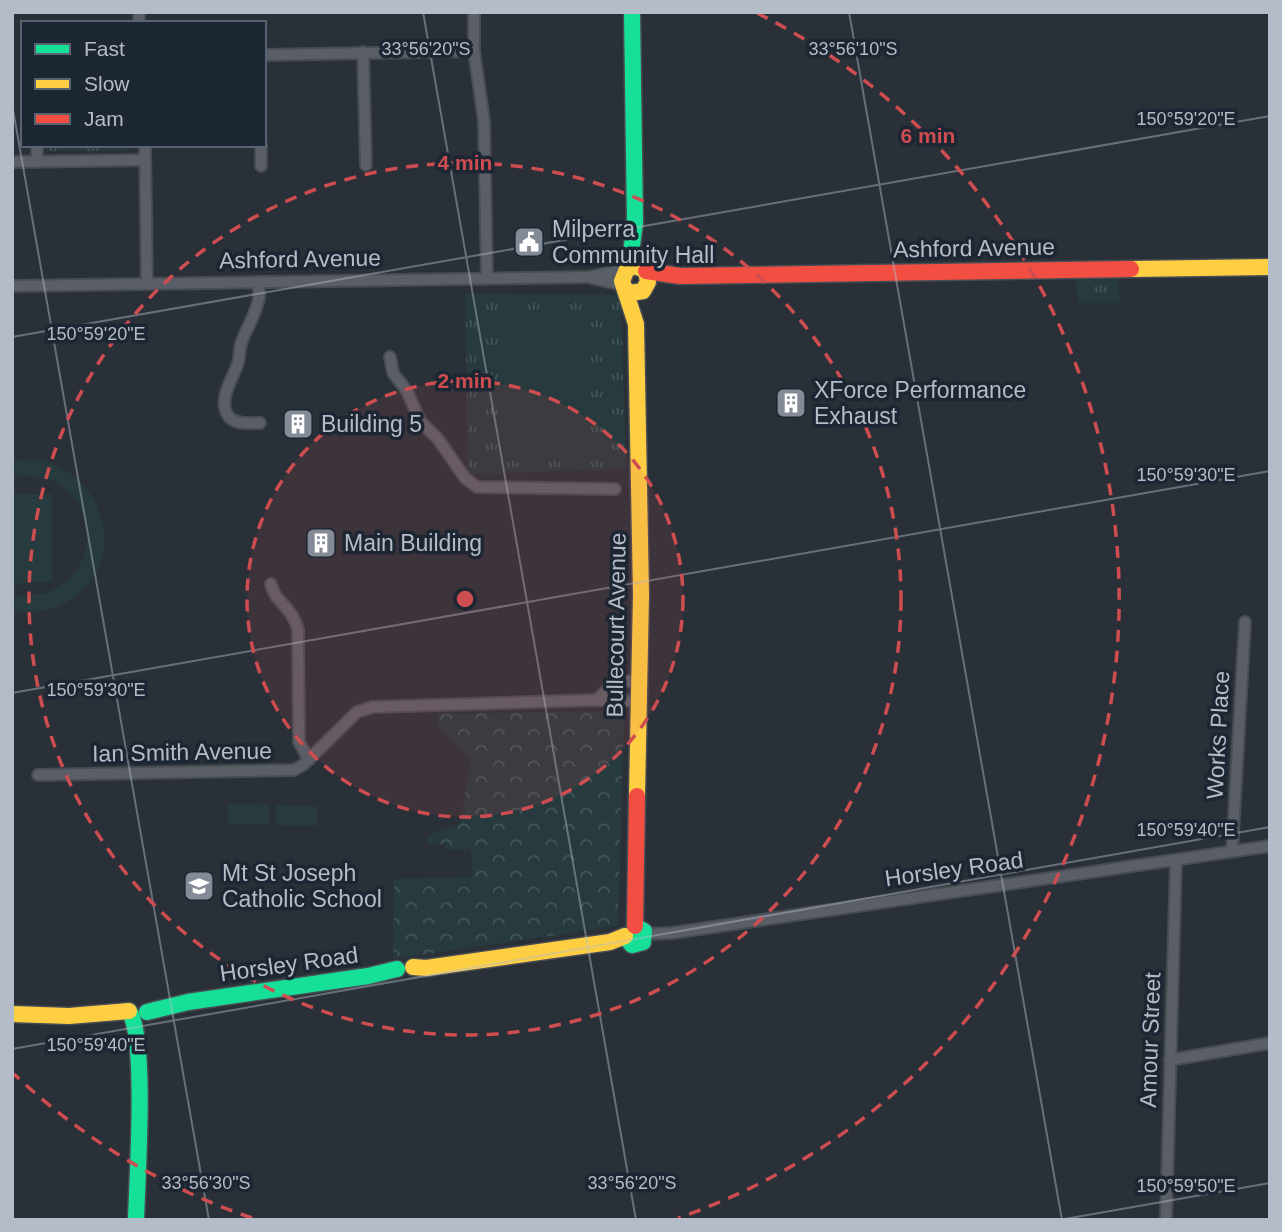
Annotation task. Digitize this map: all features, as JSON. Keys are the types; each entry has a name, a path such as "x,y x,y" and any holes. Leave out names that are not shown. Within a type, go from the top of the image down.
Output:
{"main road":[{"name":"Bullecourt Avenue","path":"632,12 635,223 639,276 636,324 641,581 635,932"},
{"name":"Ashford Avenue","path":"639,276 1270,267"},
{"path":"624,286 635,293 639,276"},
{"name":"Bullecourt Avenue","path":"624,286 636,324"},
{"name":"Horsley Road","path":"12,1014 140,1015 182,999 185,1003 405,968 426,968 610,942 635,932"},
{"path":"136,1220 140,1015 159,1016 185,1003"}],"street":[{"path":"474,12 474,51 484,121 487,278"},
{"path":"266,55 474,51"},
{"path":"363,52 366,165"},
{"path":"37,147 37,162"},
{"path":"145,147 147,284"},
{"path":"261,147 261,166"},
{"path":"12,162 145,160"},
{"name":"Ashford Avenue","path":"12,286 639,276"},
{"name":"Ashford Avenue","path":"588,277 624,286"},
{"path":"258,282 259,297 241,346 237,366 227,387 226,405 229,416 238,422 260,423"},
{"path":"390,357 393,373 407,391 417,416 438,439 465,478 477,487 615,489"},
{"path":"271,584 275,595 295,618 298,630 299,742 309,760"},
{"name":"Works Place","path":"1233,851 1245,622"},
{"path":"597,700 617,681 639,681"},
{"name":"Ian Smith Avenue","path":"38,775 294,770 309,760 357,712 373,707 639,701"},
{"name":"Horsley Road","path":"635,932 672,933 1270,846"},
{"name":"Amour Street","path":"1166,1220 1176,861"},
{"path":"1170,1060 1270,1043"}],"green space":[{"path":"47,147 128,147 128,151 47,151"},
{"path":"1075,278 1118,278 1120,303 1079,303"},
{"path":"465,294 618,295 621,298 626,469 468,474"},
{"path":"589,315 591,454 504,455 501,317"},
{"path":"34,459 59,467 79,481 94,500 102,521 104,544 99,566 86,587 65,603 46,610 12,613 12,596 40,594 55,589 70,578 80,565 86,549 84,517 77,502 66,489 46,478 12,477 12,460"},
{"path":"12,490 18,494 52,494 52,582 23,582 12,590"},
{"path":"624,711 618,926 393,959 394,879 472,877 471,849 445,850 445,844 428,845 428,836 460,823 471,759 438,726 438,714"},
{"path":"228,803 269,805 269,825 228,824"},
{"path":"276,805 317,806 317,826 276,825"}],"traffic: fast":[{"path":"629,268 635,223 632,12"},
{"path":"625,936 632,945 643,942 644,931 635,926"},
{"path":"147,1012 188,1002 368,976 397,969"},
{"path":"129,1011 135,1026 139,1078 136,1220"}],"traffic: slow":[{"path":"624,288 631,293 643,291 648,282 646,271 636,266 627,269 622,281 636,324 641,594 637,796"},
{"path":"1131,269 1270,267"},
{"path":"413,967 426,968 610,942 625,936"},
{"path":"12,1014 69,1016 129,1011"}],"traffic: jam":[{"path":"646,271 680,276 1131,269"},
{"path":"635,926 637,796"}],"place":[{"name":"Milperra Community Hall","path":"529,242"},
{"name":"XForce Performance Exhaust","path":"791,403"},
{"name":"Building 5","path":"298,424"},
{"name":"Main Building","path":"321,543"},
{"name":"Mt St Joseph Catholic School","path":"199,886"}]}
